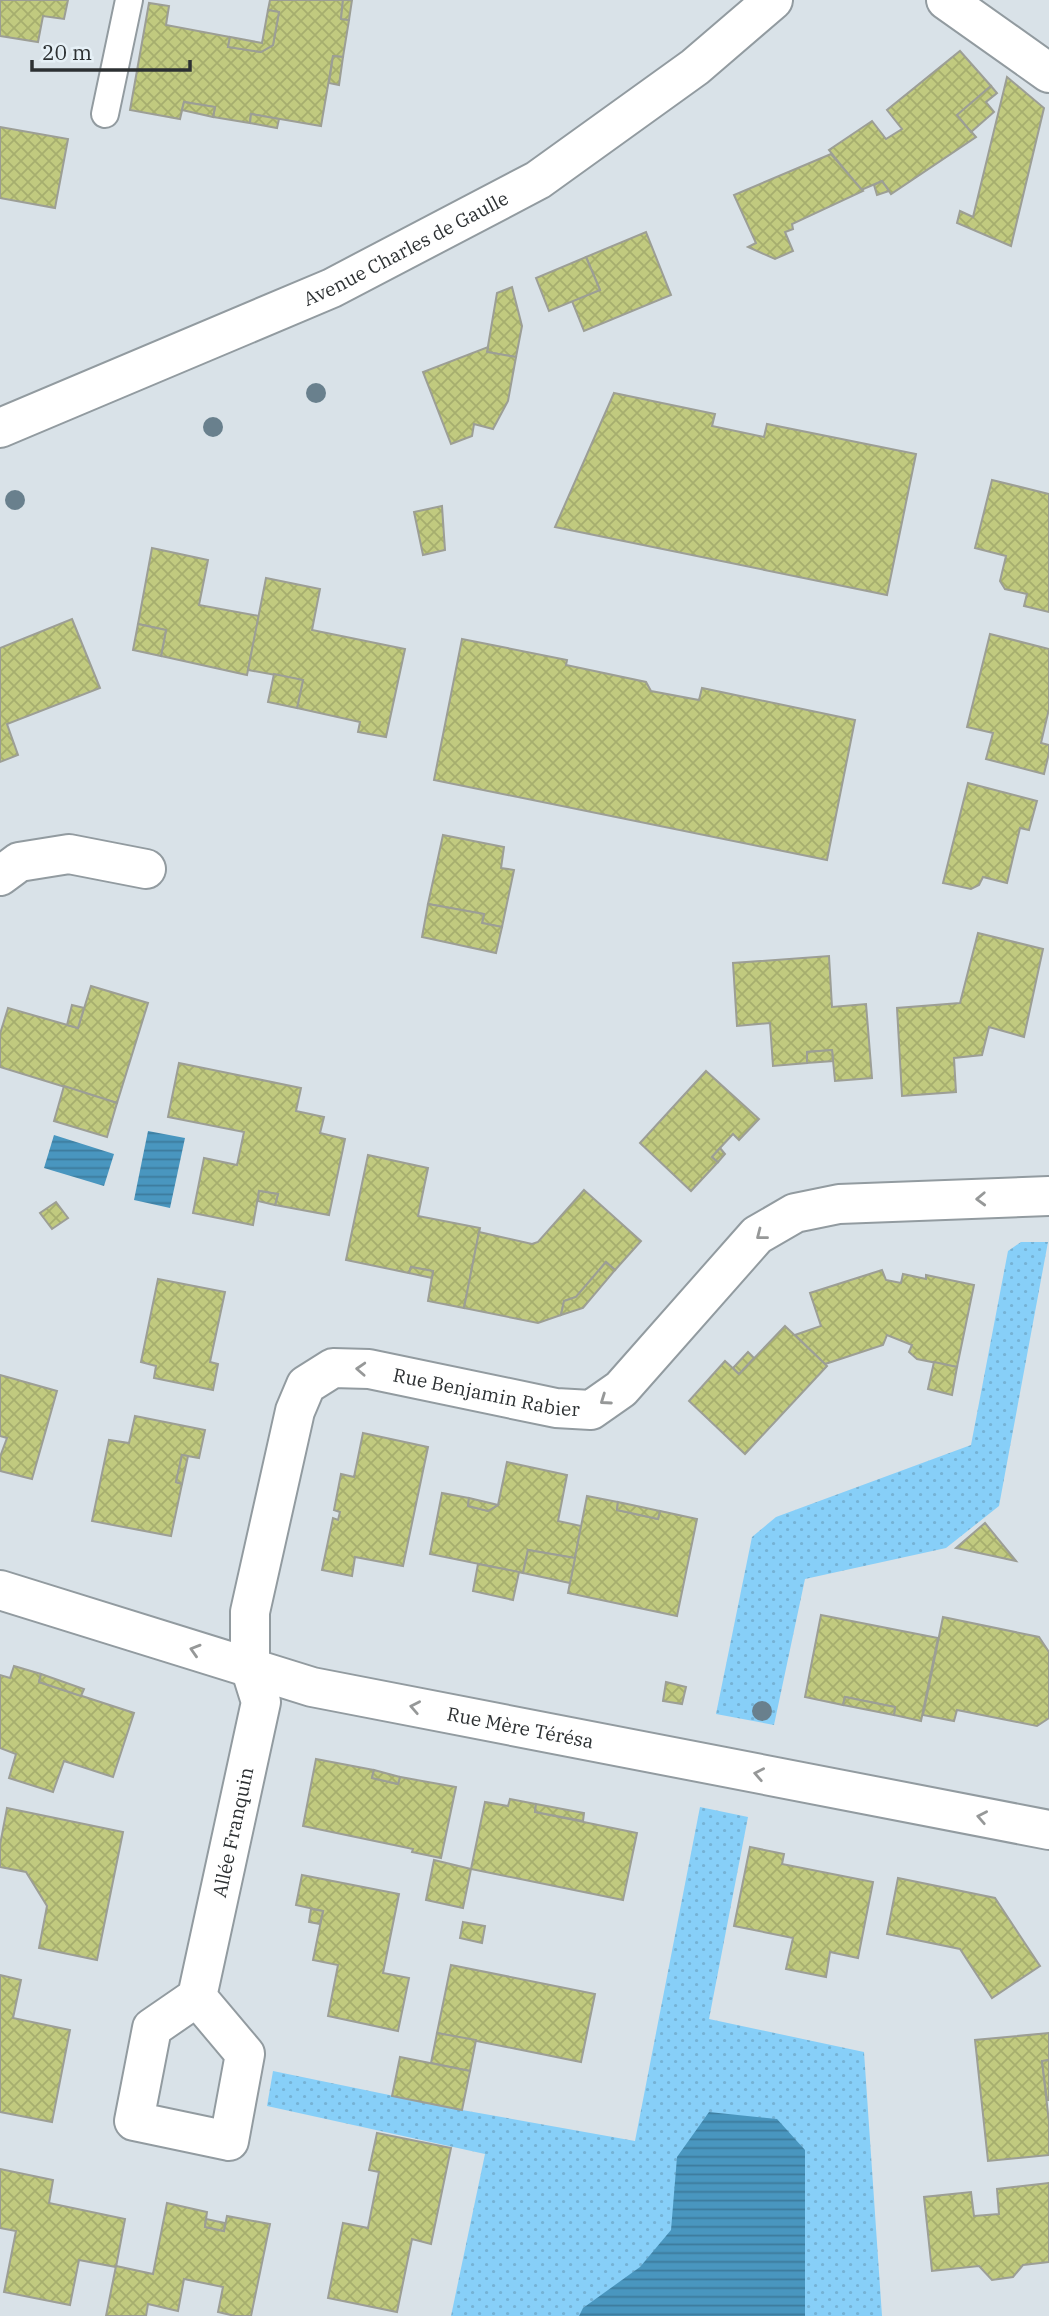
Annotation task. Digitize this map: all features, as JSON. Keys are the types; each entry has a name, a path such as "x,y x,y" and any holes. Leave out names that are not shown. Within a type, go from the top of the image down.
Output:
{"street":[{"name":"Avenue Charles de Gaulle","path":"0,428 332,288 538,180 695,67 774,0"},
{"path":"946,0 1049,73"},
{"path":"0,876 19,862 69,855 146,869"},
{"name":"Rue Benjamin Rabier","path":"250,1667 250,1612 295,1410 306,1385 315,1379 334,1368 369,1369 556,1408 591,1410 621,1388 757,1236 794,1213 839,1204 1049,1196"},
{"name":"Rue Mère Térésa","path":"0,1590 312,1687 1049,1830"},
{"name":"Allée Franquin","path":"197,1997 261,1702 250,1667"}],"lane":[{"path":"105,114 128,0"}],"shaded area":[{"path":"148,1131 185,1138 170,1208 134,1200"},
{"path":"54,1135 114,1154 104,1186 44,1168"},
{"path":"1021,1242 1048,1242 999,1506 946,1548 805,1579 774,1725 716,1714 752,1537 776,1517 971,1445 1008,1251"},
{"path":"700,1807 748,1817 709,2019 864,2052 882,2316 451,2316 485,2154 267,2106 273,2071 462,2110 635,2141"},
{"path":"709,2112 777,2119 805,2150 805,2316 579,2316 583,2308 640,2267 671,2230 677,2157"}],"building":[{"path":"0,0 68,0 64,19 43,16 38,42 0,36"},
{"path":"270,0 343,0 341,19 349,20 343,57 333,56 321,126 251,114 250,123 213,117 215,107 184,102 180,119 130,110 149,3 169,6 166,25 230,37 228,47 261,52 273,45 279,12 268,10"},
{"path":"343,0 352,0 349,20 341,19"},
{"path":"268,10 279,12 273,45 261,52 228,47 230,37 262,43"},
{"path":"960,51 991,86 957,115 976,137 891,194 882,181 861,190 829,150 872,121 886,139 902,129 887,110"},
{"path":"333,56 343,57 339,85 329,83"},
{"path":"1007,77 1044,108 1011,246 957,223 960,211 973,217"},
{"path":"991,86 997,93 986,102 994,112 971,132 957,115"},
{"path":"184,102 215,107 213,117 182,110"},
{"path":"251,114 279,119 277,128 250,123"},
{"path":"0,127 68,139 55,208 0,198"},
{"path":"831,154 863,191 792,224 793,229 785,232 793,251 775,259 748,247 756,243 734,195"},
{"path":"882,181 889,191 877,195 874,185"},
{"path":"646,232 671,295 584,331 572,301 600,290 586,257"},
{"path":"586,257 600,290 549,311 536,278"},
{"path":"512,287 522,326 516,357 487,352 497,293"},
{"path":"488,347 487,352 516,357 508,401 493,429 474,424 472,436 451,444 423,372"},
{"path":"614,393 715,414 712,426 764,437 767,424 916,454 887,595 555,527"},
{"path":"992,480 1049,494 1049,612 1024,606 1027,594 1005,589 1000,581 1006,556 975,548"},
{"path":"442,506 445,550 423,555 414,512"},
{"path":"152,548 208,560 199,605 259,616 247,675 161,656 166,630 138,624"},
{"path":"266,578 320,589 312,630 405,649 386,737 358,732 360,722 297,708 303,680 248,670"},
{"path":"72,619 100,688 7,724 18,755 0,762 0,648"},
{"path":"138,624 166,630 161,656 133,650"},
{"path":"990,634 1049,649 1049,709 1041,743 1049,745 1044,774 986,759 993,733 967,727"},
{"path":"462,639 567,660 566,665 646,682 651,691 699,700 702,688 855,720 827,860 434,780"},
{"path":"274,674 303,680 297,708 268,702"},
{"path":"968,783 1037,801 1029,830 1020,828 1007,883 983,877 979,885 971,889 943,883"},
{"path":"443,835 504,847 501,868 514,870 502,927 482,923 484,914 428,904"},
{"path":"428,904 484,914 482,923 502,927 496,953 422,937"},
{"path":"978,933 1043,949 1024,1037 989,1027 982,1055 954,1058 956,1092 902,1096 897,1008 960,1003"},
{"path":"829,956 832,1007 866,1004 872,1078 835,1081 832,1050 807,1052 807,1063 773,1066 770,1023 737,1026 733,963"},
{"path":"91,986 148,1003 117,1103 0,1067 0,1034 8,1008 78,1028"},
{"path":"72,1005 84,1008 78,1028 67,1025"},
{"path":"832,1050 833,1061 807,1063 807,1052"},
{"path":"179,1063 301,1088 296,1111 324,1117 320,1133 345,1139 329,1215 275,1205 278,1194 259,1191 253,1225 193,1213 204,1158 237,1165 244,1132 168,1117"},
{"path":"706,1071 759,1119 739,1140 733,1134 712,1157 718,1162 691,1191 640,1143"},
{"path":"64,1086 117,1103 107,1137 54,1121"},
{"path":"720,1148 725,1154 718,1162 712,1157"},
{"path":"368,1155 428,1168 418,1216 480,1228 464,1308 428,1301 433,1271 411,1267 409,1273 346,1260"},
{"path":"584,1190 641,1241 615,1270 606,1262 576,1297 564,1301 561,1315 538,1323 464,1308 479,1232 532,1244 538,1242"},
{"path":"259,1191 278,1194 275,1205 258,1201"},
{"path":"56,1202 68,1218 52,1229 40,1213"},
{"path":"606,1262 615,1270 583,1308 561,1315 564,1301 576,1297"},
{"path":"411,1267 433,1271 432,1278 409,1273"},
{"path":"882,1270 886,1280 901,1283 903,1274 926,1279 926,1275 974,1285 957,1367 917,1359 909,1352 912,1345 887,1335 883,1345 825,1364 795,1335 821,1326 810,1293"},
{"path":"158,1279 225,1292 210,1362 218,1364 213,1390 154,1378 156,1366 141,1362"},
{"path":"785,1326 827,1366 745,1454 689,1401 725,1361 739,1374"},
{"path":"748,1352 754,1358 739,1374 733,1368"},
{"path":"934,1362 957,1367 952,1395 928,1389"},
{"path":"0,1375 57,1391 32,1479 0,1471 0,1457 7,1438 0,1436"},
{"path":"135,1416 205,1430 199,1458 182,1455 176,1482 182,1484 171,1536 92,1521 109,1440 129,1443"},
{"path":"363,1433 428,1447 403,1566 355,1557 352,1576 322,1570 333,1518 338,1520 340,1512 334,1510 341,1474 354,1477"},
{"path":"182,1455 188,1456 182,1484 176,1482"},
{"path":"507,1462 567,1475 558,1521 581,1526 575,1558 528,1550 523,1573 430,1554 442,1493 469,1498 468,1506 488,1511 498,1505"},
{"path":"587,1496 618,1502 617,1510 658,1519 660,1511 697,1519 677,1616 568,1593"},
{"path":"469,1498 498,1505 488,1511 468,1506"},
{"path":"618,1502 660,1511 658,1519 617,1510"},
{"path":"985,1523 1016,1561 956,1548"},
{"path":"528,1550 575,1558 570,1583 523,1573"},
{"path":"478,1564 519,1572 513,1600 473,1591"},
{"path":"821,1615 938,1638 921,1721 894,1715 895,1707 845,1697 843,1705 805,1697"},
{"path":"943,1617 1039,1637 1049,1652 1049,1718 1037,1726 957,1710 954,1721 923,1715"},
{"path":"14,1666 41,1674 39,1682 134,1713 113,1777 64,1761 53,1792 9,1778 16,1754 0,1748 0,1675 10,1678"},
{"path":"41,1674 84,1689 81,1696 39,1682"},
{"path":"666,1682 686,1687 682,1704 663,1701"},
{"path":"845,1697 895,1707 894,1715 843,1705"},
{"path":"316,1759 374,1770 372,1778 398,1784 400,1777 456,1787 441,1858 412,1852 413,1849 303,1826"},
{"path":"374,1770 400,1777 398,1784 372,1778"},
{"path":"510,1799 536,1804 535,1812 637,1833 623,1900 471,1869 485,1802 508,1806"},
{"path":"536,1804 584,1813 583,1821 535,1812"},
{"path":"7,1808 123,1832 97,1960 39,1948 47,1906 26,1872 0,1867 0,1845"},
{"path":"750,1847 784,1854 782,1864 873,1882 858,1958 830,1952 826,1977 786,1969 793,1938 734,1926"},
{"path":"434,1860 471,1869 463,1908 426,1900"},
{"path":"302,1875 399,1894 383,1973 409,1978 398,2031 328,2016 338,1965 313,1960 323,1911 296,1905"},
{"path":"898,1878 995,1898 1040,1966 992,1998 960,1949 887,1934"},
{"path":"311,1909 323,1911 320,1924 309,1922"},
{"path":"463,1922 485,1926 482,1943 460,1938"},
{"path":"451,1965 595,1994 581,2062 437,2033"},
{"path":"0,1975 21,1980 13,2018 70,2030 52,2122 0,2112"},
{"path":"437,2033 476,2040 470,2071 431,2063"},
{"path":"1049,2033 1049,2060 1042,2061 1049,2122 1049,2155 988,2161 975,2040"},
{"path":"400,2057 470,2071 462,2110 392,2096"},
{"path":"1049,2060 1049,2100 1047,2100 1042,2061"},
{"path":"377,2133 451,2148 431,2244 412,2239 397,2312 328,2298 343,2223 368,2228 379,2172 369,2170"},
{"path":"0,2169 53,2180 49,2203 125,2219 116,2267 79,2260 70,2305 4,2292 16,2231 0,2228"},
{"path":"1049,2183 1049,2262 1023,2265 1013,2277 992,2280 979,2266 932,2271 924,2197 971,2192 974,2216 999,2214 997,2189"},
{"path":"167,2203 207,2212 205,2227 224,2231 227,2216 270,2224 251,2316 218,2312 223,2287 184,2279 178,2311 148,2304 146,2316 106,2316 116,2266 153,2274"},
{"path":"206,2219 225,2223 224,2231 205,2227"}]}
